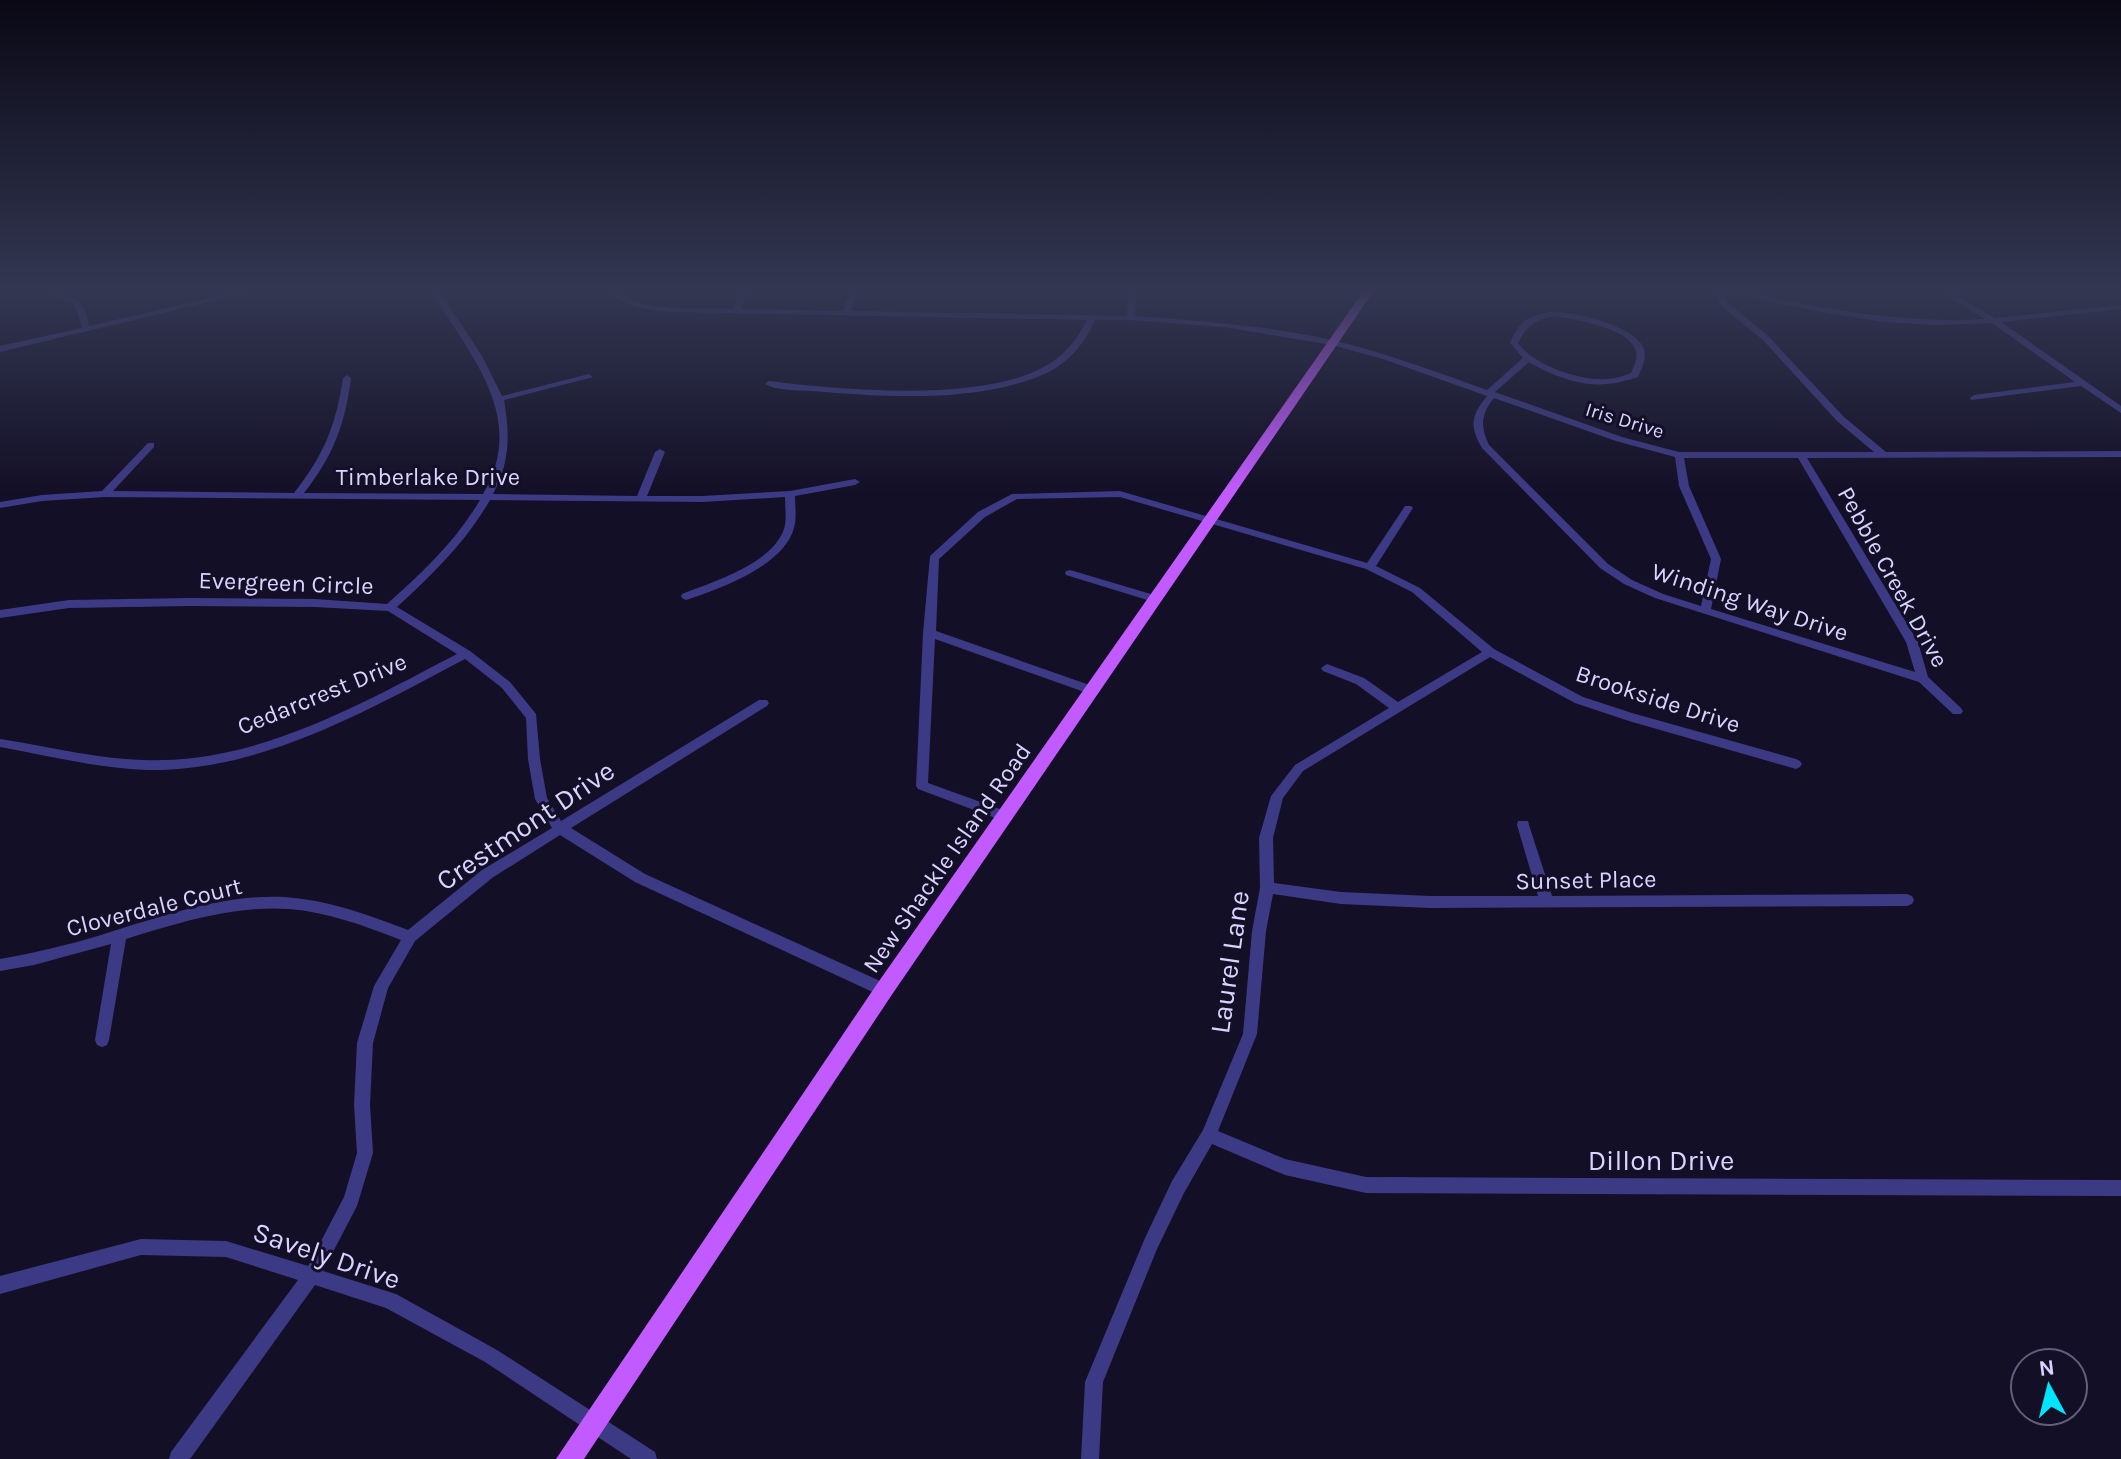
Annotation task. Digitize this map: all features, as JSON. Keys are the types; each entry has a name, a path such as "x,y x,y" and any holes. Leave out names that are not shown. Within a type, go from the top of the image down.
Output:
{"main road":[{"name":"New Shackle Island Road","path":"569,1459 884,990 1213,520 1323,357"}],"street":[{"path":"390,608 428,574 487,497 499,473 504,426 499,399 476,357"},
{"path":"769,384 853,391 1007,385 1039,374 1065,357"},
{"name":"Iris Drive","path":"1386,357 1619,439 1679,455 2121,454"},
{"path":"1525,357 1528,361 1601,382 1635,375 1641,357"},
{"path":"1784,357 1848,428 1883,454"},
{"path":"2047,357 2121,410"},
{"path":"1494,394 1528,361"},
{"path":"499,399 589,377"},
{"path":"296,496 330,452 340,426 347,378"},
{"path":"1974,398 2085,383"},
{"name":"Winding Way Drive","path":"1494,394 1478,411 1477,429 1485,446 1578,542 1628,582 1659,596 1706,608 1923,679"},
{"path":"105,494 151,445"},
{"path":"641,498 660,452"},
{"path":"1679,455 1684,486 1716,559 1706,608"},
{"name":"Pebble Creek Drive","path":"1802,457 1912,642 1923,679 1957,711"},
{"name":"Timberlake Drive","path":"0,505 42,498 105,494 702,499 790,494 855,482"},
{"path":"686,596 729,579 763,560 789,531 790,494"},
{"name":"Brookside Drive","path":"1006,817 922,786 934,558 1002,501 1015,496 1120,494 1370,567 1416,590 1490,652 1579,700 1796,764"},
{"path":"1370,567 1408,508"},
{"path":"1070,573 1157,599"},
{"name":"Evergreen Circle","path":"0,614 69,604 114,603 315,603 390,608 466,654 506,685 532,717 534,759 541,799 558,827"},
{"path":"929,633 1094,691"},
{"name":"Laurel Lane","path":"1090,1459 1094,1382 1151,1244 1178,1187 1209,1135 1250,1034 1259,931 1267,888 1266,838 1277,796 1299,768 1490,652"},
{"name":"Cedarcrest Drive","path":"0,743 163,765 228,756 304,731 382,699 466,654"},
{"path":"1327,668 1360,681 1397,707"},
{"name":"Crestmont Drive","path":"178,1459 312,1275 351,1200 365,1153 362,1105 365,1043 381,986 410,937 487,874 558,827 659,769 763,703"},
{"path":"1523,825 1546,900"},
{"path":"558,827 640,878 884,990"},
{"name":"Sunset Place","path":"1267,888 1341,898 1430,902 1907,900"},
{"name":"Cloverdale Court","path":"0,965 72,951 221,908 270,902 319,908 367,920 410,937"},
{"path":"102,1040 120,935"},
{"name":"Dillon Drive","path":"1209,1135 1285,1167 1366,1185 2121,1188"},
{"name":"Savely Drive","path":"0,1285 141,1247 226,1249 390,1300 491,1356 648,1459"}]}
